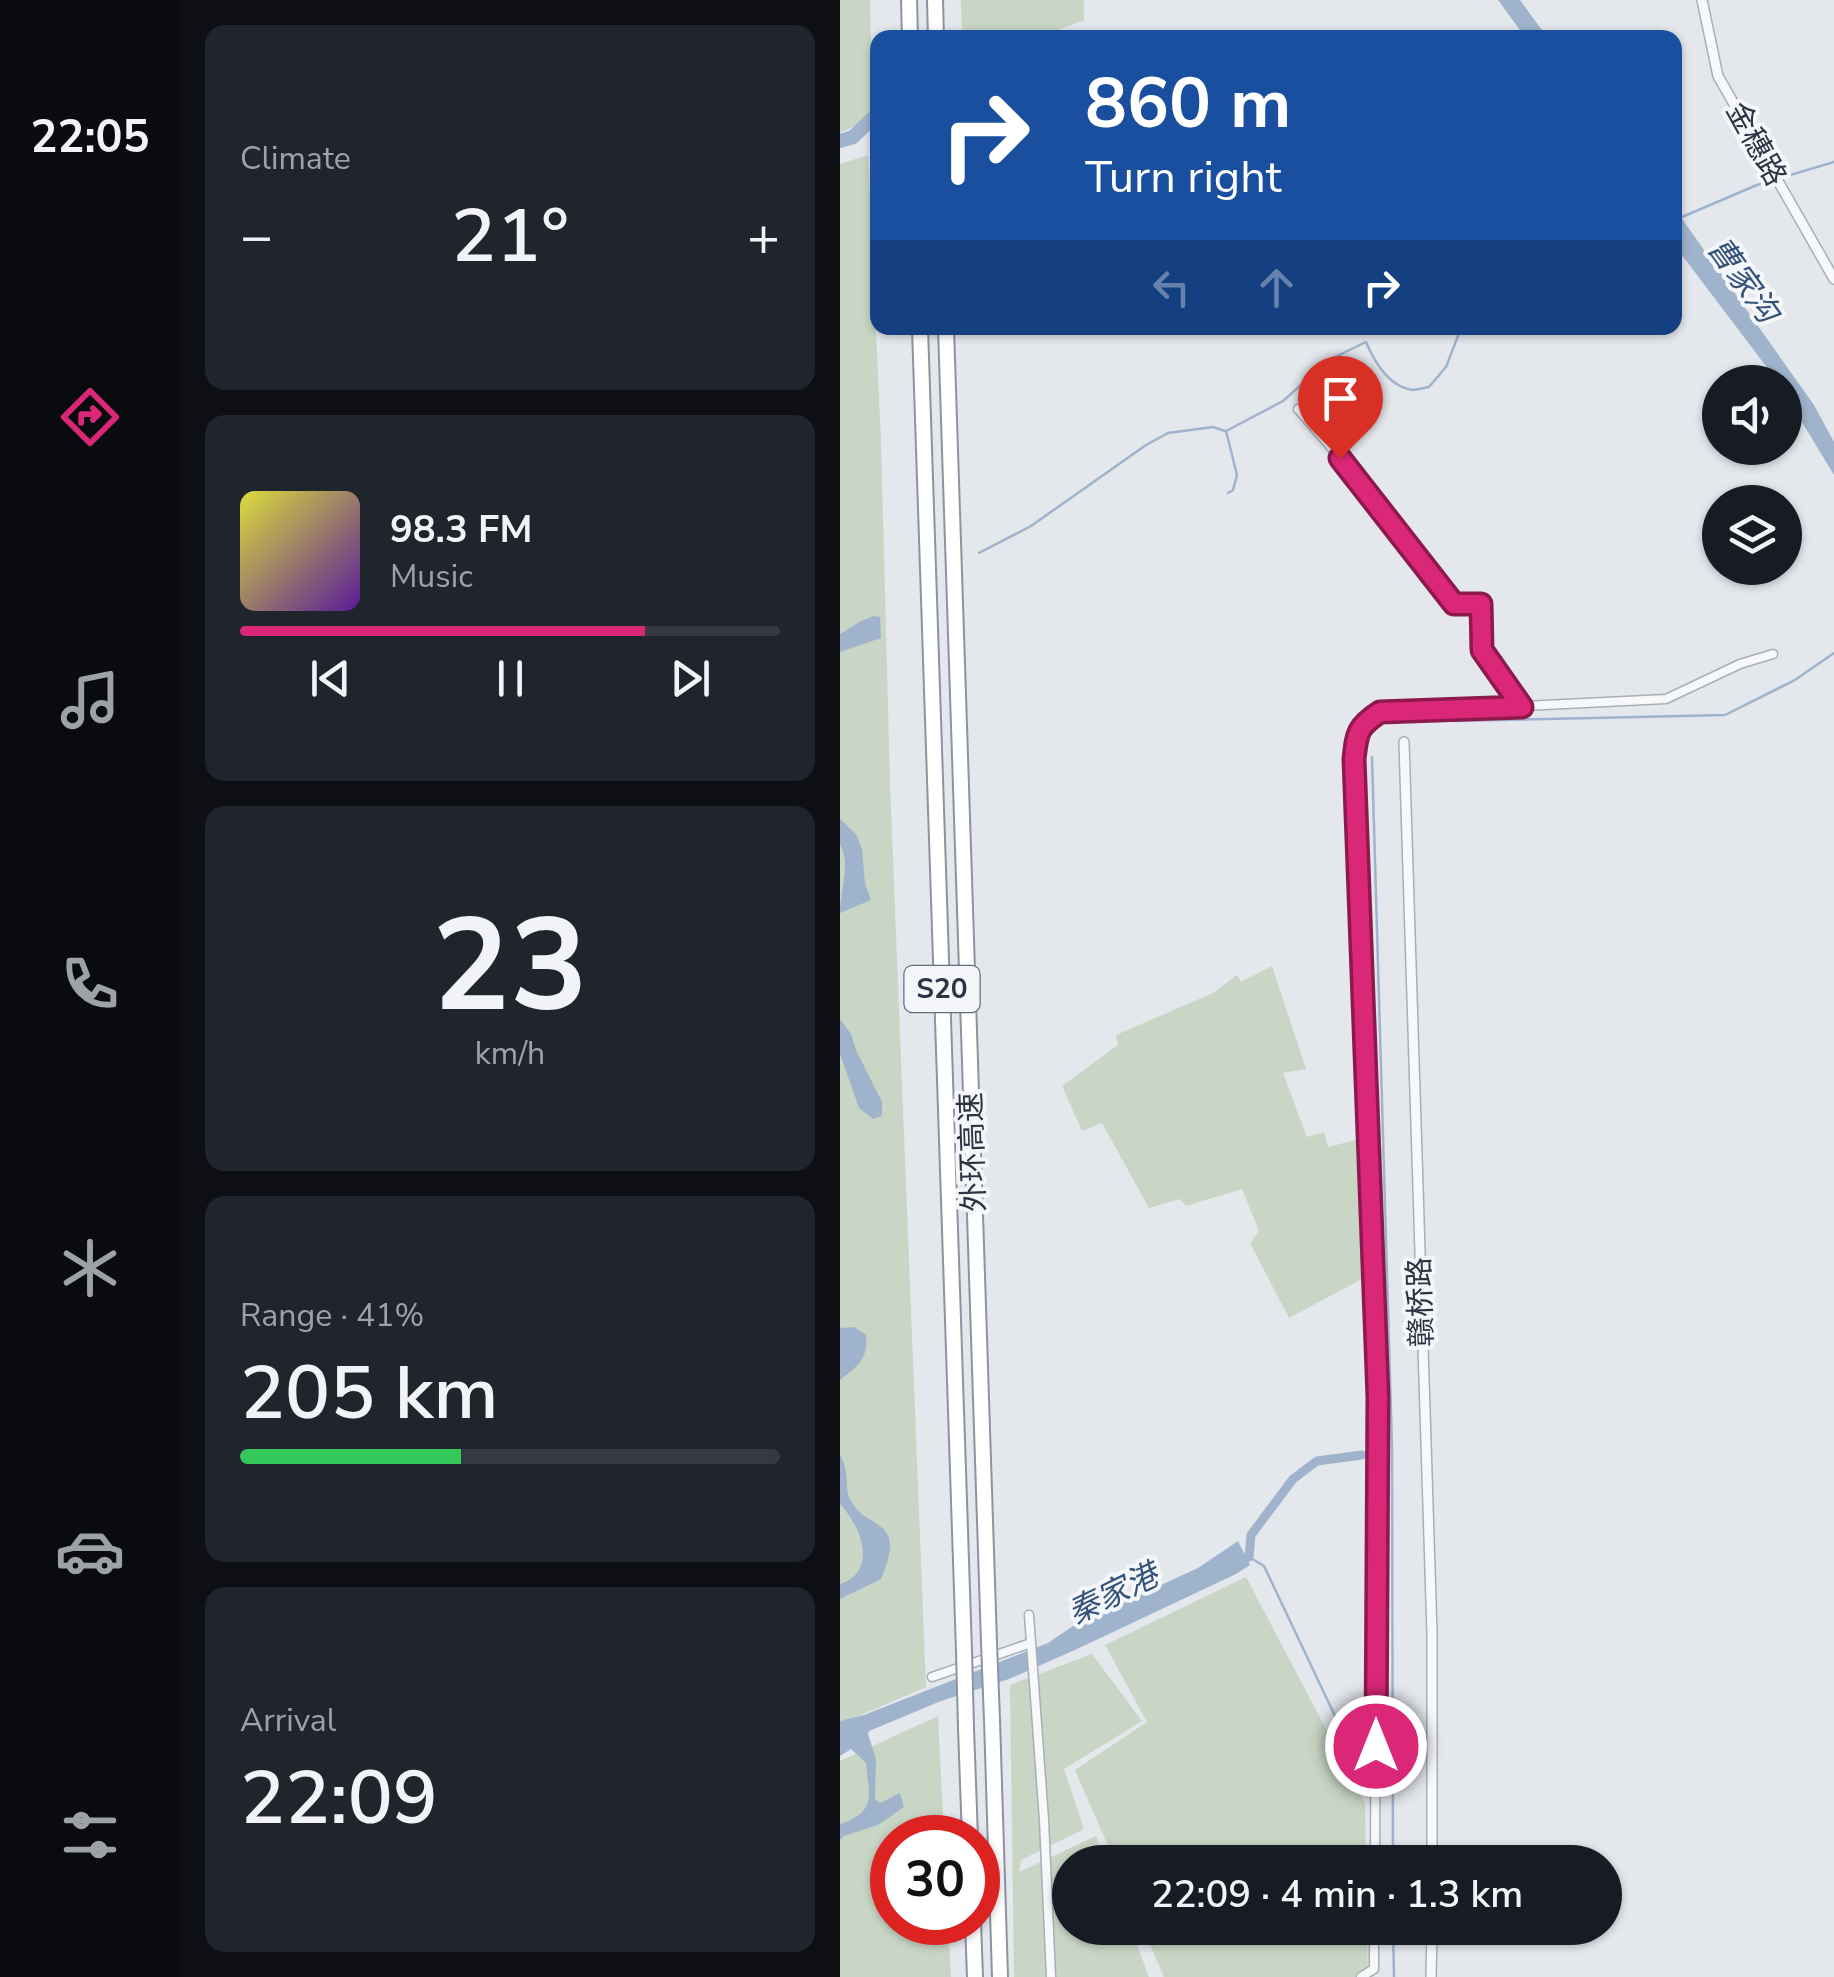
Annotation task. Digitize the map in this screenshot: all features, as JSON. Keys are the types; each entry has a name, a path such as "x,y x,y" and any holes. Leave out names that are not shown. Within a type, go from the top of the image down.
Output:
{"highway":[{"path":"909,0 910,30"},
{"path":"935,0 936,30"},
{"name":"外环高速","path":"920,335 969,1815"},
{"name":"外环高速","path":"946,335 1000,1977"},
{"path":"974,1945 975,1977"}],"street":[{"name":"金穗路","path":"1705,0 1718,76 1834,279"},
{"name":"金穗路","path":"1790,201 1834,268"},
{"path":"1298,409 1454,604 1481,604 1482,650 1522,707"},
{"path":"1375,1845 1378,1397 1354,759 1357,735 1363,723 1380,712 1666,699 1740,664 1773,654"},
{"name":"赣桥路","path":"1404,742 1432,1633 1432,1845"},
{"path":"1028,1614 1051,1977"},
{"path":"932,1677 1031,1645"},
{"path":"1362,1977 1374,1968 1374,1945"},
{"path":"1431,1977 1432,1945"}],"green space":[{"path":"840,0 870,0 868,120 840,133"},
{"path":"961,0 1084,0 1084,20 1058,30 962,30"},
{"path":"868,155 870,335 876,335 881,442 890,783 926,1687 840,1724 840,164"},
{"path":"1272,966 1306,1069 1283,1073 1307,1137 1324,1132 1328,1147 1360,1139 1364,1278 1289,1318 1250,1243 1259,1231 1242,1189 1186,1206 1180,1199 1149,1208 1102,1123 1082,1131 1062,1086 1118,1045 1116,1035 1213,993 1237,975 1241,982"},
{"path":"1246,1577 1365,1803 1366,1845 1108,1845 1075,1770 1147,1722 1105,1645"},
{"path":"1092,1654 1142,1721 1064,1769 1084,1829 1021,1860 1019,1872 1052,1857 1052,1945 1137,1945 1149,1977 1014,1977 1010,1685"},
{"path":"938,1716 943,1815 870,1815 870,1945 949,1945 951,1977 840,1977 840,1761"},
{"path":"1096,1836 1099,1845 1077,1845"},
{"path":"1150,1945 1367,1945 1368,1977 1164,1977"}],"water":[{"path":"1498,0 1520,0 1542,30 1520,30"},
{"name":"曹家沟","path":"1682,219 1786,365 1765,365 1682,255"},
{"name":"曹家沟","path":"1802,388 1834,442 1834,475 1802,422"},
{"path":"874,616 880,617 881,638 840,652 840,634"},
{"path":"840,819 856,834 862,849 871,900 840,913 845,869"},
{"path":"840,1019 851,1034 882,1102 882,1116 873,1119 859,1108 840,1054"},
{"path":"854,1327 866,1335 866,1350 840,1380 840,1328"},
{"path":"840,1455 851,1501 886,1532 890,1545 881,1579 840,1599 840,1584 852,1578 863,1559 860,1536 840,1504"},
{"path":"1238,1541 1250,1565 1009,1679 941,1701 869,1731 876,1759 875,1799 880,1803 900,1793 904,1807 892,1815 870,1815 870,1828 840,1840 840,1824 860,1814 869,1794 866,1763 851,1749 840,1756 840,1721 1048,1643 1076,1624 1198,1568"}],"waterway":[{"path":"840,141 853,137 870,121"},
{"path":"1682,217 1757,185 1834,162"},
{"path":"1228,493 1233,490 1237,475 1226,431 1283,401 1329,360 1366,342 1389,378 1403,388 1429,387 1446,367 1458,335"},
{"path":"979,553 1031,526 1168,433 1213,427 1225,431"},
{"path":"1454,721 1725,715 1795,680 1834,653"},
{"path":"1372,757 1392,1447 1393,1845"},
{"name":"秦家港","path":"1236,1563 1249,1557 1251,1535 1293,1479 1317,1461 1362,1455"},
{"path":"1249,1557 1264,1566 1362,1773"},
{"path":"1393,1945 1394,1977"}],"route":[{"path":"1340,458 1454,604 1481,604 1482,650 1522,707 1380,712 1363,723 1357,735 1354,759 1378,1397 1376,1746"}]}
